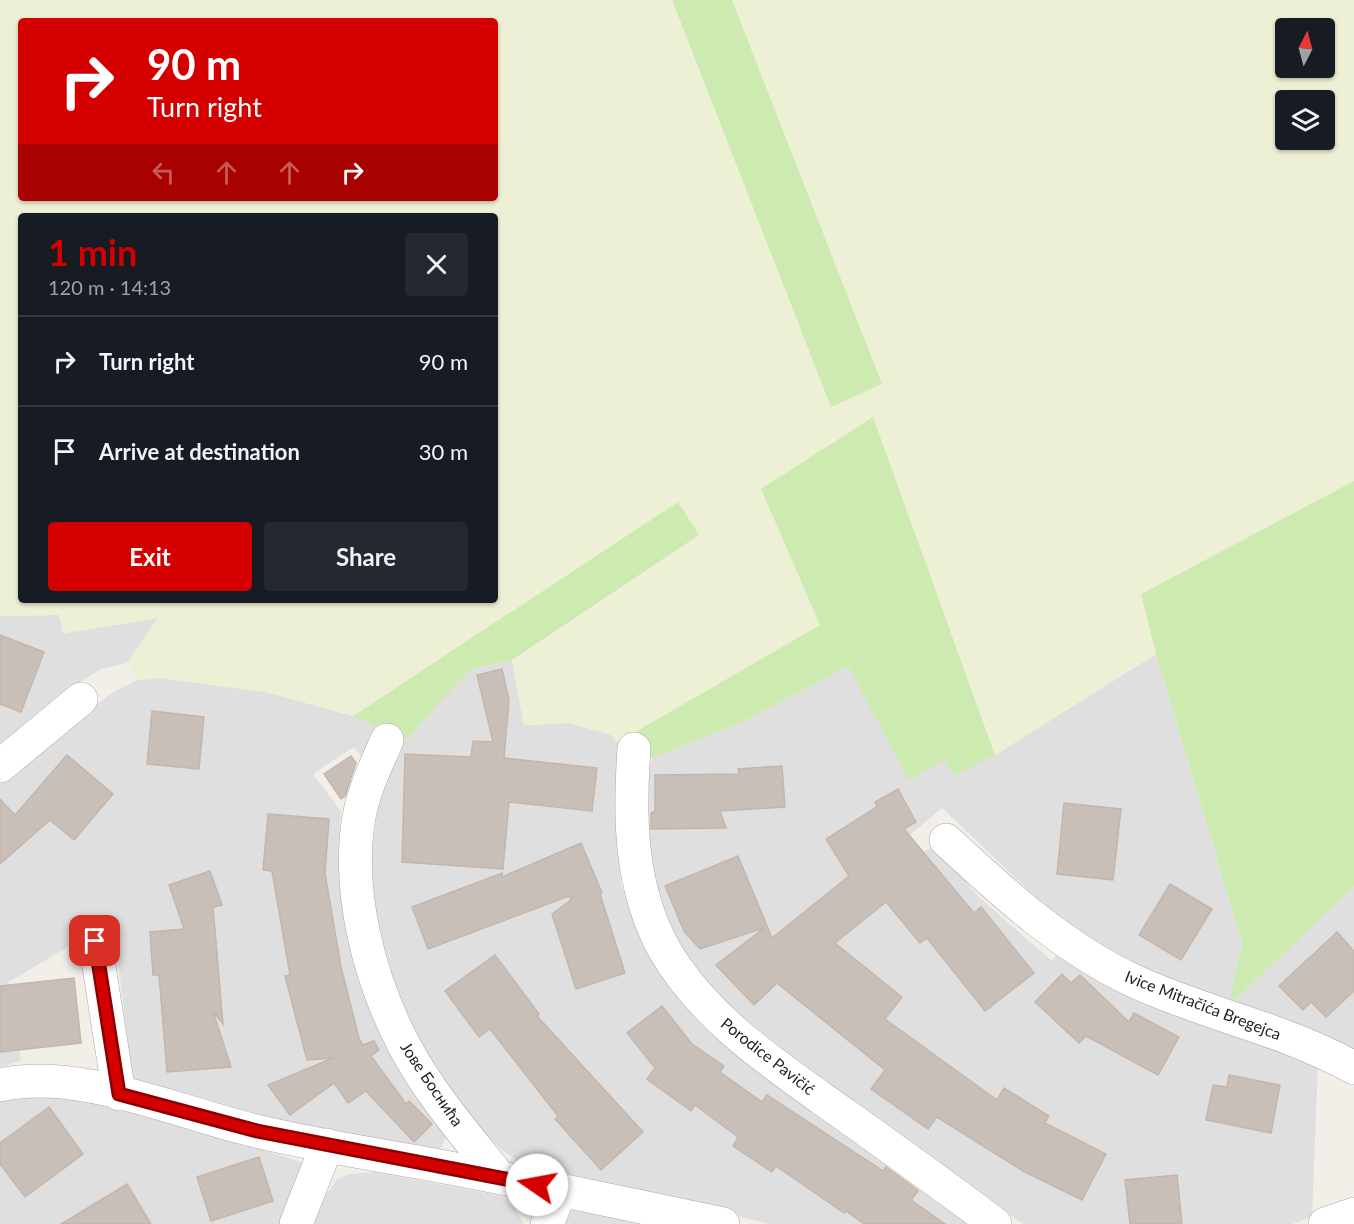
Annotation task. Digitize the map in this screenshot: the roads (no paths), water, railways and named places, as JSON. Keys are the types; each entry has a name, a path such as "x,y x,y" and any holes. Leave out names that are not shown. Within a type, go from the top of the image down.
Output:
{"street":[{"path":"0,766 81,699"},
{"name":"Јове Боснића","path":"387,740 370,777 359,817 356,854 359,899 369,953 384,1000 405,1048 441,1103 499,1177"},
{"name":"Porodice Pavičić","path":"634,749 631,795 632,843 638,874 664,948 692,988 722,1020 767,1060 995,1224"},
{"name":"Ivice Mitračića Bregejca","path":"946,840 1058,936 1133,981 1285,1037 1354,1068"},
{"path":"95,941 119,1094"},
{"path":"0,1085 17,1081 52,1081 119,1094 257,1131 499,1177 723,1224"},
{"path":"296,1224 327,1145"},
{"path":"547,1224 561,1190"},
{"path":"1325,1224 1354,1214"}]}
